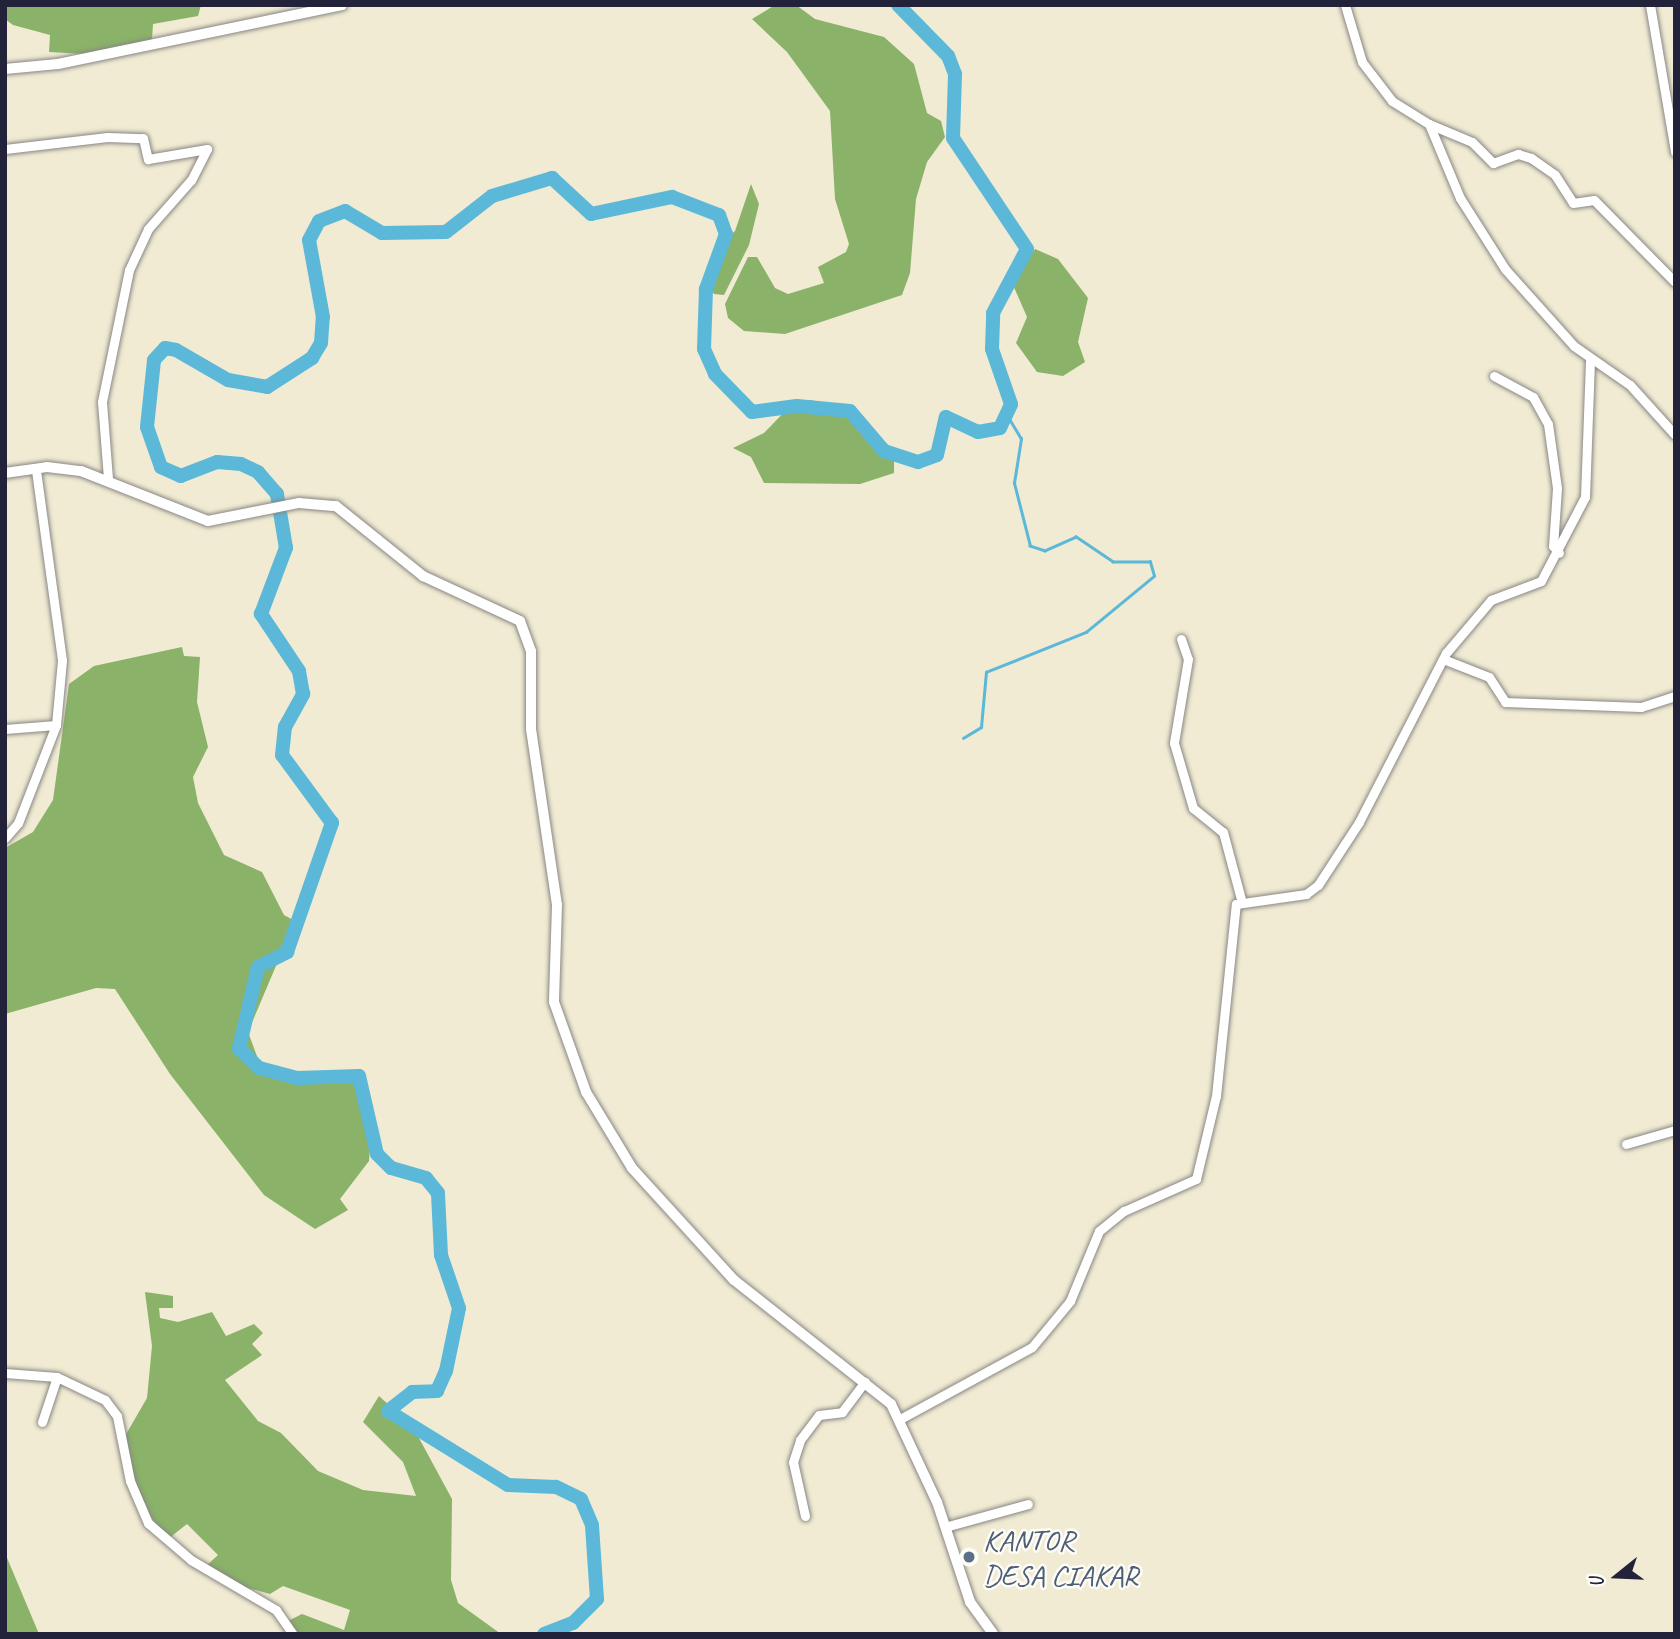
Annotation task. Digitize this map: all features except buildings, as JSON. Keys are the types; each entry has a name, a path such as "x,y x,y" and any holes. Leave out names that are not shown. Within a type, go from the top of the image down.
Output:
{"street":[{"path":"5,69 58,64 342,5"},
{"path":"1345,5 1367,70 1399,107 1429,124 1472,142 1493,163 1518,154 1531,158 1555,175 1573,203 1594,200 1675,282"},
{"path":"1650,5 1675,152"},
{"path":"1429,124 1455,188 1489,246 1590,360 1630,385 1675,435"},
{"path":"5,149 107,137 143,138 148,159 207,149 191,180 148,229 129,270 102,402 108,479"},
{"path":"1241,899 1297,896 1318,885 1359,822 1443,659 1487,604 1538,584 1559,553 1588,484 1590,360"},
{"path":"1494,376 1533,397 1548,424 1557,488 1553,546 1559,553"},
{"path":"5,838 56,725 62,640 36,468"},
{"path":"5,473 36,468 108,479 208,520 312,502 344,510 423,576 520,621 531,652 531,729 558,905 554,1002 586,1092 632,1168 734,1280 865,1382 900,1419 946,1527 970,1602 993,1634"},
{"path":"900,1419 1032,1347 1070,1301 1099,1231 1125,1211 1196,1179 1216,1097 1234,910 1241,899 1223,832 1193,807 1174,743 1188,659 1181,639"},
{"path":"1443,659 1489,677 1505,702 1641,707 1675,696"},
{"path":"5,729 56,725"},
{"path":"1626,1144 1675,1130"},
{"path":"5,1373 57,1377 85,1385 115,1411 130,1481 148,1522 191,1560 276,1610 293,1634"},
{"path":"43,1422 57,1377"},
{"path":"804,1516 793,1462 800,1440 819,1415 842,1412 865,1382"},
{"path":"946,1527 1028,1504"}],"green space":[{"path":"5,5 201,5 198,16 153,24 152,40 103,55 49,52 50,35 13,25 5,19"},
{"path":"775,5 796,5 815,19 884,37 914,64 927,113 941,121 945,137 927,162 916,199 910,273 902,295 785,334 744,331 728,318 725,304 748,257 757,257 775,288 788,294 824,283 818,267 846,252 849,244 835,199 830,111 787,52 752,19"},
{"path":"751,184 759,204 749,245 724,295 714,294 705,282 708,267 714,250 735,231"},
{"path":"1035,249 1058,259 1088,298 1078,342 1085,362 1063,376 1037,372 1016,343 1027,317 1013,285"},
{"path":"811,400 853,416 873,448 894,460 894,473 860,484 764,483 751,457 733,448 764,433 792,404"},
{"path":"182,647 184,656 200,657 197,702 208,747 193,777 198,803 224,855 262,872 284,915 295,921 248,1032 258,1059 284,1079 312,1084 342,1074 364,1082 373,1107 369,1161 340,1199 348,1210 315,1229 264,1195 170,1074 115,989 96,988 5,1014 5,848 33,832 53,800 69,684 94,666"},
{"path":"145,1292 173,1296 173,1308 159,1308 160,1318 178,1322 212,1312 226,1336 254,1324 263,1333 252,1344 262,1355 225,1380 258,1421 281,1433 318,1471 363,1490 416,1496 403,1462 363,1422 379,1396 413,1427 452,1499 451,1580 458,1603 501,1634 293,1634 288,1621 302,1614 344,1630 350,1610 283,1586 270,1594 241,1586 205,1567 218,1555 187,1524 168,1539 133,1494 125,1436 147,1398 152,1346"},
{"path":"5,1553 39,1634 5,1634"}],"waterway":[{"path":"544,1634 573,1623 597,1599 592,1525 581,1499 556,1487 508,1485 388,1411 412,1392 437,1391 446,1371 459,1308 441,1255 438,1193 426,1178 391,1168 377,1154 359,1076 297,1078 259,1068 239,1049 258,967 287,952 332,823 282,755 285,727 303,694 299,671 261,614 286,548 277,494 258,472 241,464 217,462 181,476 161,467 147,427 154,360 165,348 176,350 228,380 267,387 312,358 321,343 323,317 309,240 319,221 345,211 382,233 446,232 492,196 552,178 591,214 672,197 719,215 726,234 706,289 704,349 715,374 752,412 797,406 850,411 884,451 918,462 937,455 946,417 978,432 1000,428 1011,404 992,349 993,313 1027,249 953,138 955,74 948,56 898,5"},
{"path":"963,738 981,727 986,672 1086,632 1154,576 1150,562 1113,562 1076,537 1045,551 1030,546 1014,483 1021,439 1009,419"}],"place":[{"name":"KANTOR DESA CIAKAR","path":"969,1557"}]}
